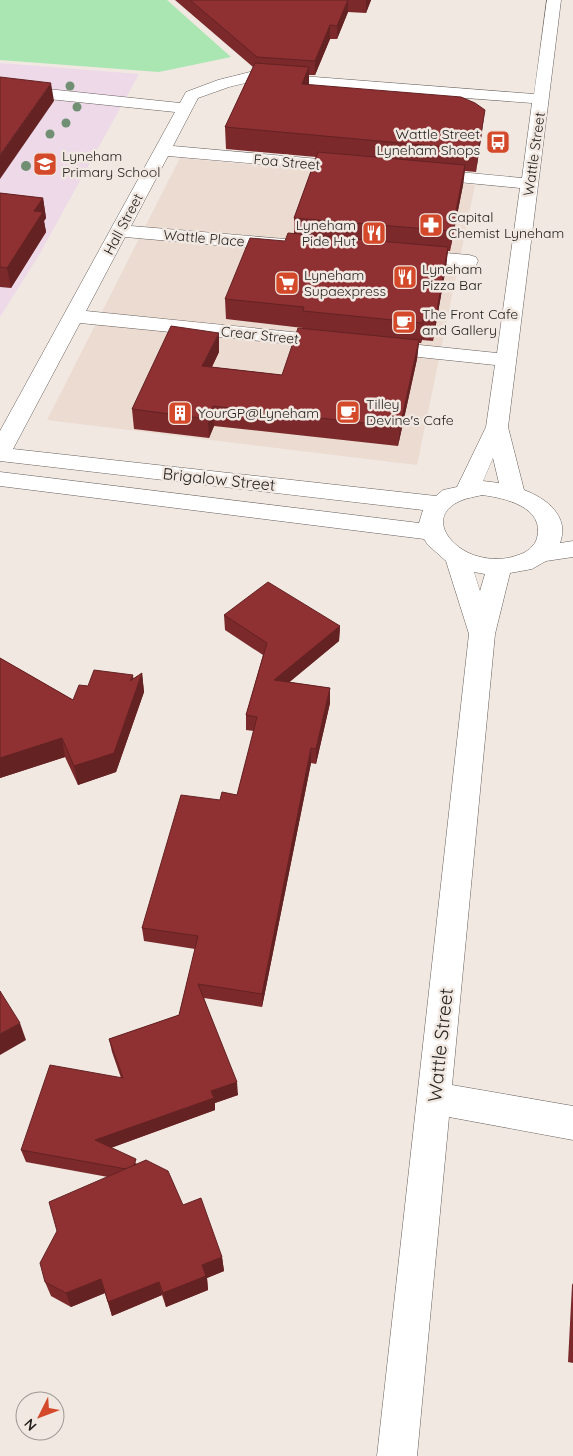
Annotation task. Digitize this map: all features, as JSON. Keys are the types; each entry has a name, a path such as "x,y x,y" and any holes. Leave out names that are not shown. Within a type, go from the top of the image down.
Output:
{"street":[{"name":"Wattle Street","path":"467,490 497,427 554,0"},
{"name":"Hall Street","path":"0,453 192,95 224,83 250,77 541,99"},
{"path":"0,89 186,108"},
{"name":"Foa Street","path":"163,150 364,169"},
{"path":"413,173 530,184"},
{"name":"Wattle Place","path":"120,231 301,247"},
{"path":"390,254 468,261"},
{"name":"Crear Street","path":"74,316 506,360"},
{"name":"Wattle Street","path":"497,427 513,493"},
{"name":"Brigalow Street","path":"0,453 439,504"},
{"name":"Brigalow Street","path":"0,479 431,532"},
{"path":"482,488 513,493 529,500 541,510 549,521 551,533 548,544 529,561 515,566 477,565 456,558 436,542 431,532 430,522 433,512 439,504 451,495 467,490 482,488"},
{"path":"549,521 573,527"},
{"path":"539,554 573,549"},
{"name":"Wattle Street","path":"456,558 482,634"},
{"name":"Wattle Street","path":"397,1456 482,634 499,567"},
{"path":"434,1098 573,1123"}],"shaded area":[{"name":"Lyneham Primary School","path":"0,63 139,74 39,255 0,317"},
{"path":"180,158 475,185 417,465 47,420"}],"green space":[{"path":"0,0 167,0 231,57 159,72 0,60"}],"building":[{"path":"190,0 348,0 337,26 330,25 315,61 257,57"},
{"path":"255,63 309,67 302,84 461,97 485,110 478,150 225,127"},
{"path":"0,77 51,83 0,155"},
{"path":"318,152 465,165 452,231 294,218"},
{"path":"0,193 43,198 34,211 43,212 7,268 0,267"},
{"path":"288,233 448,247 435,321 423,319 423,323 303,311 304,307 225,299 250,238 285,241"},
{"path":"171,326 219,333 202,366 282,375 298,328 419,340 400,427 213,406 208,419 132,409"},
{"path":"268,582 340,626 274,680 330,688 316,749 311,748 262,994 198,984 237,1082 211,1091 214,1098 95,1140 136,1159 134,1166 126,1169 21,1150 50,1065 123,1078 109,1039 179,1015 198,936 142,928 181,795 220,800 222,792 237,795 257,717 246,715 267,643 224,615"},
{"path":"0,658 73,700 79,685 88,686 94,670 133,675 130,681 142,673 114,753 74,766 62,738 0,758"},
{"path":"0,991 20,1023 0,1034"},
{"path":"146,1160 168,1171 183,1205 201,1198 222,1257 202,1265 206,1276 163,1293 159,1282 108,1302 101,1279 66,1293 45,1282 40,1263 57,1231 49,1202"}],"place":[{"name":"Wattle Street Lyneham Shops","path":"498,142"},
{"name":"Lyneham Primary School","path":"45,164"},
{"name":"Capital Chemist Lyneham","path":"431,225"},
{"name":"Lyneham Pide Hut","path":"374,233"},
{"name":"Lyneham Pizza Bar","path":"405,277"},
{"name":"Lyneham Supaexpress","path":"287,283"},
{"name":"The Front Cafe and Gallery","path":"404,322"},
{"name":"Tilley Devine's Cafe","path":"348,412"},
{"name":"YourGP@Lyneham","path":"180,413"}]}
